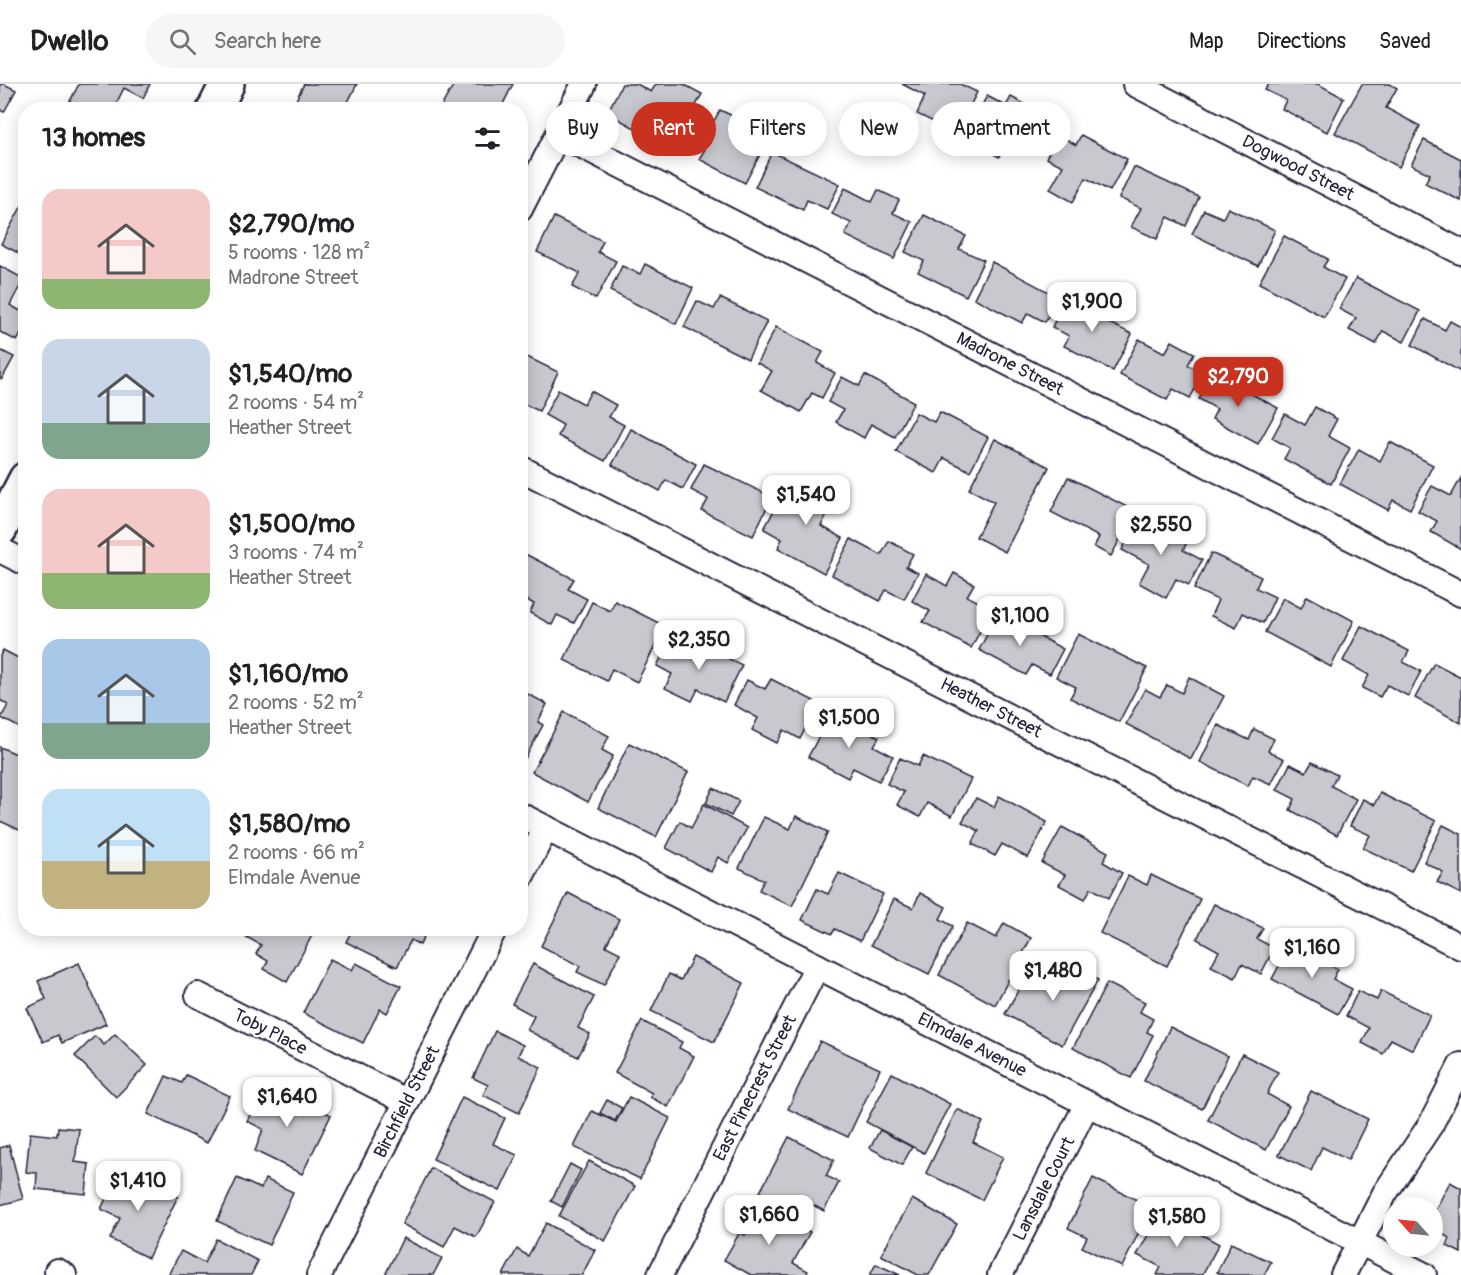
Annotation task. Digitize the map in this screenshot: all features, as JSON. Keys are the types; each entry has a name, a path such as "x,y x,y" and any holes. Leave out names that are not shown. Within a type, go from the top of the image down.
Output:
{"main road":[{"path":"218,102 227,84"},
{"path":"0,529 18,494"}],"street":[{"path":"575,102 584,84"},
{"name":"Dogwood Street","path":"1135,84 1461,252"},
{"path":"528,193 547,156"},
{"name":"Madrone Street","path":"601,156 1461,594"},
{"name":"Heather Street","path":"528,472 1461,947"},
{"path":"0,550 18,559"},
{"name":"Elmdale Avenue","path":"528,819 1424,1275"},
{"path":"528,863 546,828"},
{"name":"Birchfield Street","path":"319,1275 491,936"},
{"name":"East Pinecrest Street","path":"660,1275 817,966"},
{"name":"Toby Place","path":"198,995 407,1102"},
{"path":"1343,1275 1385,1193 1431,1124 1461,1065"},
{"name":"Lansdale Court","path":"1000,1275 1088,1104"}],"building":[{"path":"0,84 16,90 4,112 0,110"},
{"path":"79,84 150,84 143,98 124,88 117,102 70,102"},
{"path":"304,84 357,84 348,102 295,102"},
{"path":"454,84 513,84 504,102 444,102"},
{"path":"622,84 637,84 651,92 656,84 683,84 702,94 698,102 631,102 631,126 619,120 619,102 613,102"},
{"path":"902,84 960,84 977,92 972,102 931,102 931,121 919,115 925,96"},
{"path":"1269,84 1318,84 1344,98 1327,132 1282,109 1286,100 1265,90"},
{"path":"1362,84 1390,84 1397,88 1386,108 1420,126 1399,167 1335,133"},
{"path":"987,96 998,102 984,102"},
{"path":"1011,97 1021,102 1008,102"},
{"path":"720,110 728,114 728,156 759,156 745,183 699,159 701,156 716,156 716,117"},
{"path":"1081,135 1127,159 1110,191 1086,178 1073,202 1050,189 1063,166 1046,158 1047,156 1071,156 1071,142 1076,145"},
{"path":"1424,140 1461,159 1461,201 1425,183 1430,174 1411,165"},
{"path":"770,156 780,156 840,184 827,209 807,200 803,210 755,187"},
{"path":"1134,167 1199,197 1186,226 1168,217 1157,239 1131,227 1141,208 1119,198"},
{"path":"845,188 872,202 878,190 899,200 893,213 912,222 894,259 845,235 851,223 832,214"},
{"path":"1228,208 1275,230 1258,266 1192,234 1204,210 1223,218"},
{"path":"18,213 18,253 1,244"},
{"path":"924,215 966,236 959,249 984,260 966,296 918,272 924,261 905,252"},
{"path":"554,217 603,241 598,252 616,261 596,299 572,287 580,273 537,252"},
{"path":"1284,236 1328,259 1323,267 1345,279 1324,317 1259,283"},
{"path":"992,262 1058,297 1045,322 1028,313 1022,323 974,298"},
{"path":"645,264 693,288 676,324 610,291 622,266 640,274"},
{"path":"0,266 18,276 18,290 10,305 18,310 18,339 17,341 0,332"},
{"path":"1356,278 1420,311 1404,342 1383,331 1376,344 1349,330 1356,318 1339,309"},
{"path":"720,298 767,321 748,359 684,327 697,301 714,309"},
{"path":"1093,299 1114,309 1107,322 1132,334 1113,371 1064,346 1069,336 1052,327 1065,300 1087,311"},
{"path":"1425,319 1445,330 1450,321 1461,327 1461,372 1412,345"},
{"path":"776,327 823,352 817,363 835,373 822,398 812,393 801,412 761,390 772,371 757,363"},
{"path":"1139,339 1165,353 1172,341 1194,353 1188,365 1204,373 1190,398 1173,389 1167,400 1120,375"},
{"path":"0,350 14,357 2,379 0,378"},
{"path":"528,357 558,372 539,411 528,406"},
{"path":"1213,373 1278,408 1258,444 1212,419 1217,409 1199,399"},
{"path":"865,375 914,402 895,437 871,424 864,438 836,422 843,410 828,402 842,377 859,386"},
{"path":"558,390 584,404 591,391 616,405 609,417 624,425 605,461 558,436 563,425 545,415"},
{"path":"1315,407 1337,419 1328,436 1350,448 1331,484 1284,459 1290,448 1272,438 1285,414 1305,425"},
{"path":"940,412 988,437 970,471 944,458 936,473 896,452 916,413 934,422"},
{"path":"631,429 696,464 683,489 666,480 660,491 612,465"},
{"path":"995,439 1049,467 1005,552 976,537 994,502 969,489"},
{"path":"1390,442 1433,465 1410,509 1393,500 1388,510 1340,484 1359,449 1380,461"},
{"path":"704,464 772,497 753,536 702,511 708,499 691,490"},
{"path":"1068,477 1135,511 1111,556 1094,547 1099,537 1051,512"},
{"path":"1461,478 1461,549 1431,532 1437,521 1418,511 1432,486 1451,496"},
{"path":"804,479 837,496 821,526 843,538 824,573 778,548 782,539 764,529 784,492 795,497"},
{"path":"1141,514 1188,540 1183,550 1202,560 1189,585 1176,579 1166,598 1139,583 1149,564 1122,550"},
{"path":"851,539 881,555 889,541 913,554 906,567 918,573 904,599 886,590 880,601 832,575"},
{"path":"1211,553 1261,577 1256,588 1275,597 1263,623 1243,613 1236,628 1211,616 1218,600 1194,589"},
{"path":"528,556 574,579 568,589 587,599 574,623 557,615 552,625 530,613 534,604 528,601"},
{"path":"954,573 974,584 967,596 992,609 971,648 923,622 930,611 912,601 926,574 947,586"},
{"path":"1307,596 1354,621 1331,667 1265,632 1283,598 1301,608"},
{"path":"615,601 665,626 637,682 612,669 607,681 564,660 592,602 610,611"},
{"path":"998,614 1063,649 1050,674 1032,665 1026,675 979,650"},
{"path":"1361,626 1409,651 1403,662 1421,671 1408,696 1387,685 1380,697 1362,688 1369,675 1343,661"},
{"path":"1078,634 1147,668 1119,722 1070,698 1076,687 1056,677"},
{"path":"692,641 742,665 724,702 698,689 692,701 665,688 672,674 657,666 669,642 687,651"},
{"path":"3,650 18,658 18,727 1,718 8,705 0,700 0,656"},
{"path":"1434,663 1461,677 1461,723 1415,698"},
{"path":"1189,677 1224,696 1191,759 1126,724 1145,689 1160,697 1167,685 1182,693"},
{"path":"771,679 818,703 800,739 784,730 777,743 752,730 758,718 734,705 747,680 765,689"},
{"path":"528,694 547,704 538,722 543,725 528,753"},
{"path":"564,712 609,736 602,750 613,756 588,802 532,772"},
{"path":"832,712 879,737 874,746 893,756 879,781 853,768 848,778 808,757"},
{"path":"1218,725 1249,740 1254,729 1274,739 1268,751 1284,759 1271,784 1253,776 1248,786 1200,762"},
{"path":"629,743 688,772 656,837 598,808"},
{"path":"0,747 18,755 18,829 0,821"},
{"path":"923,756 971,779 952,816 927,803 920,817 897,805 904,792 887,784 900,758 918,766"},
{"path":"1312,762 1337,775 1331,786 1356,799 1337,835 1290,810 1295,799 1277,790 1290,764 1306,772"},
{"path":"713,788 739,801 731,816 706,803"},
{"path":"1380,793 1436,821 1411,871 1363,848 1370,835 1350,826 1363,799 1374,805"},
{"path":"999,796 1047,822 1028,858 1002,844 995,856 972,844 979,831 962,822 976,798 994,807"},
{"path":"704,804 747,828 728,863 718,857 711,872 666,848 680,821 691,828"},
{"path":"796,816 828,832 792,906 759,890 764,880 739,868 764,817 790,829"},
{"path":"1443,825 1461,834 1461,894 1437,882 1443,872 1424,862"},
{"path":"1062,827 1108,852 1103,862 1122,873 1109,898 1091,888 1085,899 1059,885 1065,875 1042,863"},
{"path":"839,873 883,894 860,941 835,929 832,934 802,920 817,889 828,894"},
{"path":"1151,875 1200,899 1167,966 1100,933 1128,876 1147,885"},
{"path":"568,893 619,919 606,946 620,953 604,985 577,972 580,966 541,946"},
{"path":"920,893 946,907 940,919 953,926 929,974 871,945 894,899 913,908"},
{"path":"1214,904 1263,928 1257,939 1274,948 1261,974 1242,964 1235,978 1211,966 1219,951 1197,939"},
{"path":"967,923 996,938 1004,923 1031,938 995,1005 939,975"},
{"path":"245,936 312,936 287,982 264,969 268,961 256,954 261,945"},
{"path":"349,936 424,936 420,945 411,940 397,967 346,942"},
{"path":"1291,944 1338,969 1333,979 1352,989 1338,1014 1272,979"},
{"path":"693,957 744,983 714,1042 651,1011 669,974 681,980"},
{"path":"330,959 352,970 356,963 401,986 387,1013 380,1009 363,1043 303,1013"},
{"path":"1063,960 1098,980 1062,1045 1005,1014 1028,973 1049,985"},
{"path":"79,963 106,1024 62,1043 58,1035 43,1042 27,1008 46,999 38,981"},
{"path":"533,964 594,997 578,1028 590,1034 578,1057 527,1030 534,1016 512,1004"},
{"path":"1107,983 1145,1002 1140,1012 1153,1019 1147,1032 1153,1035 1131,1078 1073,1048"},
{"path":"1358,991 1377,1000 1381,991 1430,1015 1413,1050 1391,1039 1383,1054 1362,1043 1369,1028 1346,1016"},
{"path":"642,1021 682,1042 679,1048 694,1056 668,1107 650,1097 652,1093 615,1073"},
{"path":"1170,1027 1228,1056 1202,1109 1144,1081"},
{"path":"495,1031 523,1045 518,1056 541,1067 519,1113 483,1095 488,1085 473,1078"},
{"path":"115,1034 147,1065 116,1097 75,1056 95,1036 104,1045"},
{"path":"820,1041 880,1069 848,1137 788,1109"},
{"path":"1242,1054 1278,1072 1267,1094 1289,1106 1266,1150 1208,1120"},
{"path":"892,1073 950,1104 924,1153 866,1122"},
{"path":"186,1075 230,1096 207,1143 148,1114 166,1076 182,1083"},
{"path":"266,1083 331,1115 302,1174 255,1151 263,1129 247,1121"},
{"path":"1311,1091 1368,1119 1348,1160 1322,1147 1311,1171 1279,1155"},
{"path":"462,1097 505,1118 493,1144 517,1155 500,1191 433,1159"},
{"path":"629,1097 670,1118 640,1179 574,1147 592,1111 616,1122"},
{"path":"607,1100 622,1108 615,1121 600,1113"},
{"path":"957,1109 983,1122 973,1142 1003,1157 982,1200 926,1173"},
{"path":"58,1127 79,1129 75,1162 89,1164 86,1194 36,1189 37,1173 26,1172 30,1133 57,1136"},
{"path":"880,1130 912,1147 902,1165 870,1148"},
{"path":"789,1137 834,1160 826,1176 839,1182 824,1211 813,1205 807,1216 760,1192"},
{"path":"9,1145 23,1199 0,1205 0,1148"},
{"path":"589,1161 635,1186 605,1241 559,1216"},
{"path":"570,1164 581,1170 562,1207 551,1201"},
{"path":"121,1168 178,1196 148,1258 110,1239 120,1218 101,1209"},
{"path":"431,1168 495,1202 476,1237 455,1226 444,1247 402,1224"},
{"path":"237,1178 261,1189 265,1179 293,1192 269,1245 217,1221"},
{"path":"1093,1178 1151,1207 1122,1267 1082,1247 1087,1237 1068,1228"},
{"path":"1450,1182 1461,1188 1461,1253 1447,1246 1450,1238 1443,1234 1442,1197"},
{"path":"912,1199 957,1224 929,1275 918,1275 881,1255"},
{"path":"761,1205 810,1232 793,1263 808,1271 806,1275 751,1275 724,1260 740,1232 745,1235"},
{"path":"1161,1212 1219,1244 1202,1275 1157,1275 1161,1267 1137,1255"},
{"path":"546,1223 595,1250 582,1275 503,1275 517,1249 528,1256"},
{"path":"403,1238 442,1258 433,1275 385,1275"},
{"path":"216,1239 258,1261 251,1275 168,1275 181,1251 204,1263"},
{"path":"1231,1243 1271,1262 1264,1275 1224,1275 1217,1272"},
{"path":"876,1264 900,1275 870,1275"}]}
